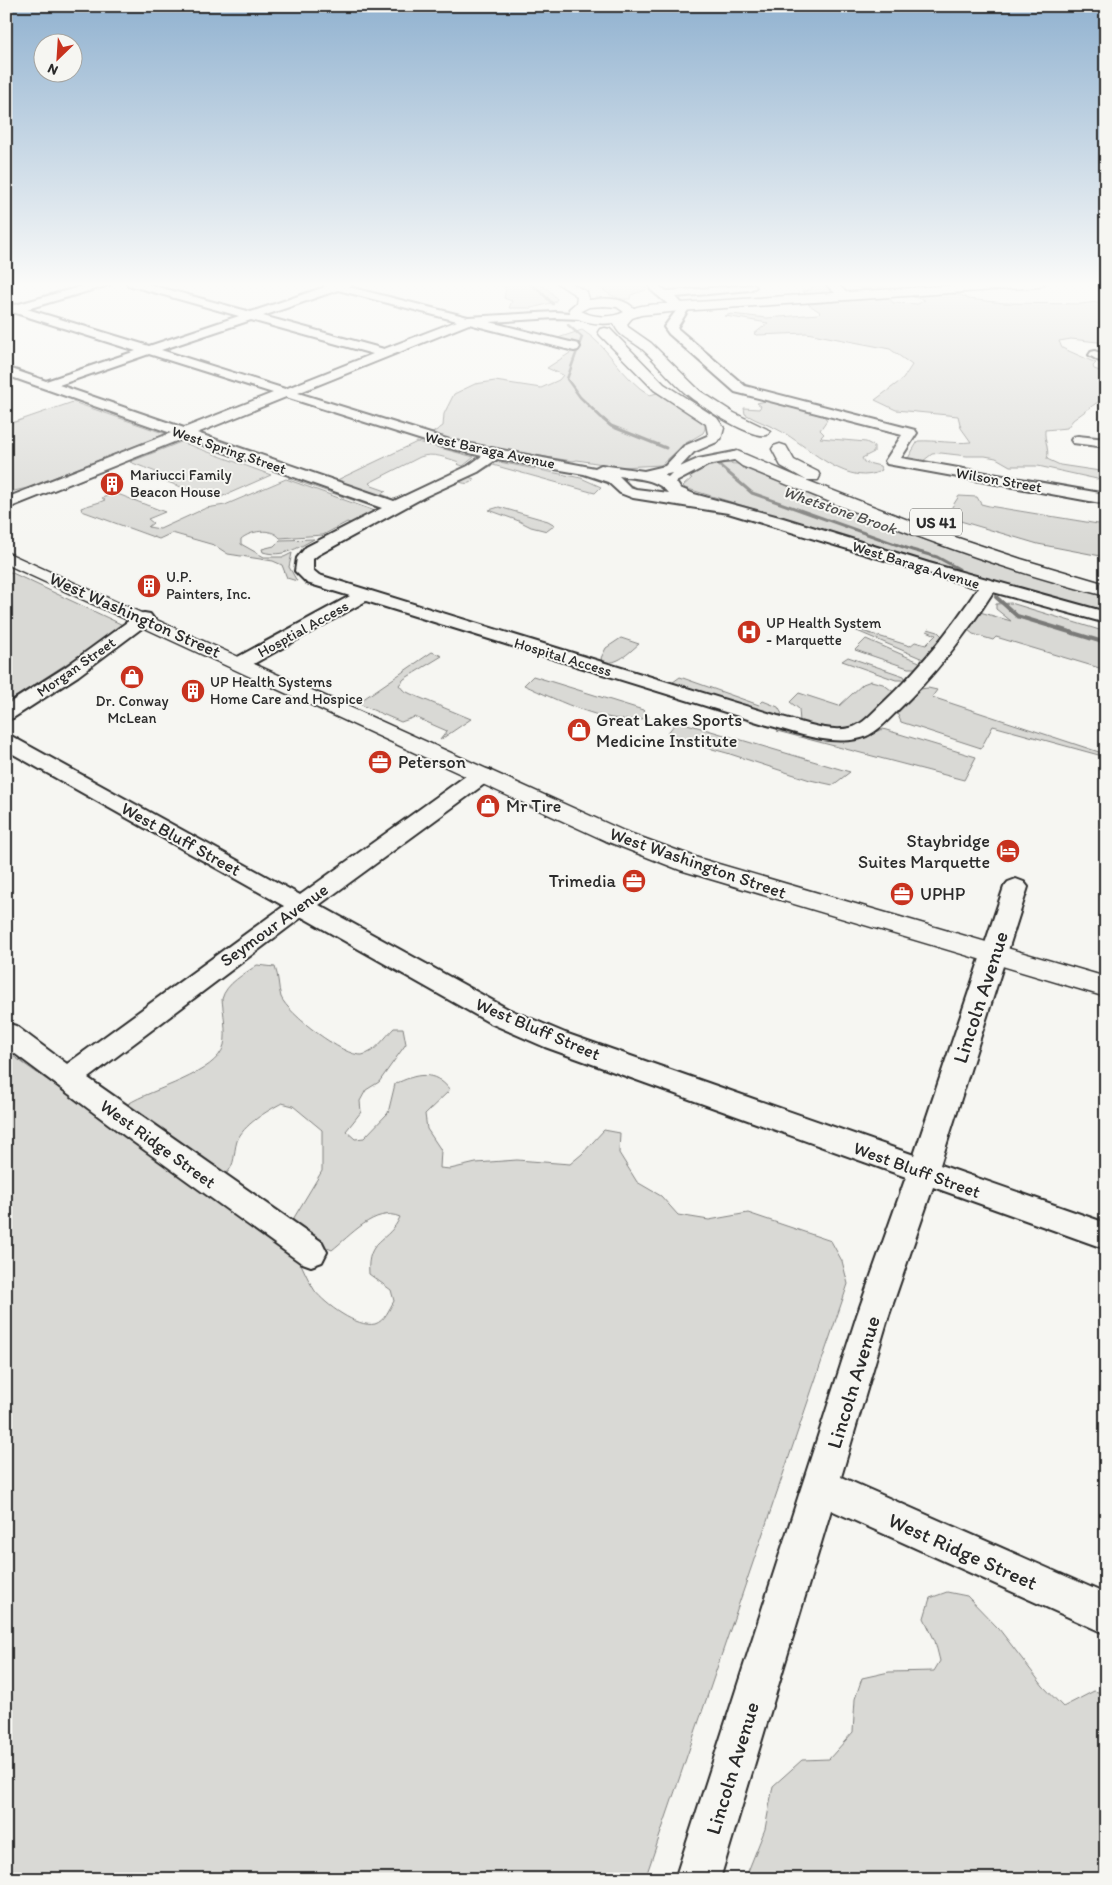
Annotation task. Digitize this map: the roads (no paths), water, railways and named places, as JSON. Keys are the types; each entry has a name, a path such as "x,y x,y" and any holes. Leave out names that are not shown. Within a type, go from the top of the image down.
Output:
{"main road":[{"name":"US 41","path":"644,371 659,387 709,418 716,428 714,437 710,441 713,447 867,512 1017,564 1106,590"},
{"name":"US 41","path":"671,371 695,394 729,416 778,439 782,445 780,448 787,463 801,472 900,510 1063,561"},
{"name":"US 41","path":"714,437 738,430 762,432"},
{"name":"US 41","path":"736,456 764,455 780,448"},
{"name":"West Washington Street","path":"6,557 144,618 615,836 688,864 1106,987"}],"street":[{"name":"West Spring Street","path":"6,371 395,507"},
{"path":"46,386 91,371"},
{"name":"West Baraga Avenue","path":"214,371 446,443 494,454 660,478 684,495 988,586 1106,618"},
{"path":"6,504 339,371"},
{"name":"Wilson Street","path":"719,371 740,389 910,433 892,461 1106,499"},
{"path":"621,486 621,482 625,479 670,469 689,449 714,437"},
{"path":"1078,440 1106,443"},
{"name":"Hospital Access","path":"494,454 473,468 317,548 305,558 304,571 313,579 771,720 817,732 841,735 858,733 871,725 917,681 961,628 988,586"},
{"path":"651,495 663,491 686,469 702,461 736,456"},
{"name":"West Baraga Avenue","path":"574,467 612,479 633,493 728,508"},
{"name":"Hosptial Access","path":"241,663 364,595"},
{"name":"Morgan Street","path":"6,714 71,672 144,618"},
{"name":"West Bluff Street","path":"6,741 507,1019 555,1040 1106,1236"},
{"name":"Seymour Avenue","path":"68,1078 300,905 395,839 482,775"},
{"name":"Lincoln Avenue","path":"698,1879 874,1315 1016,887"},
{"name":"West Ridge Street","path":"6,1032 135,1128 312,1252"},
{"name":"West Ridge Street","path":"820,1487 1106,1614"}],"waterway":[{"name":"Whetstone Brook","path":"570,371 567,379 580,397 604,420"},
{"name":"Whetstone Brook","path":"603,419 611,426 666,448"},
{"name":"Whetstone Brook","path":"719,465 752,493 912,550 937,557 959,569"},
{"name":"Whetstone Brook","path":"996,597 1017,616 1106,643"}],"place":[{"name":"Mariucci Family Beacon House","path":"112,484"},
{"name":"U.P. Painters, Inc.","path":"149,586"},
{"name":"UP Health System - Marquette","path":"749,632"},
{"name":"Dr. Conway McLean","path":"132,677"},
{"name":"UP Health Systems Home Care and Hospice","path":"193,691"},
{"name":"Great Lakes Sports Medicine Institute","path":"579,730"},
{"name":"Peterson","path":"380,762"},
{"name":"Mr Tire","path":"488,806"},
{"name":"Staybridge Suites Marquette","path":"1008,851"},
{"name":"Trimedia","path":"634,881"},
{"name":"UPHP","path":"902,894"}]}
